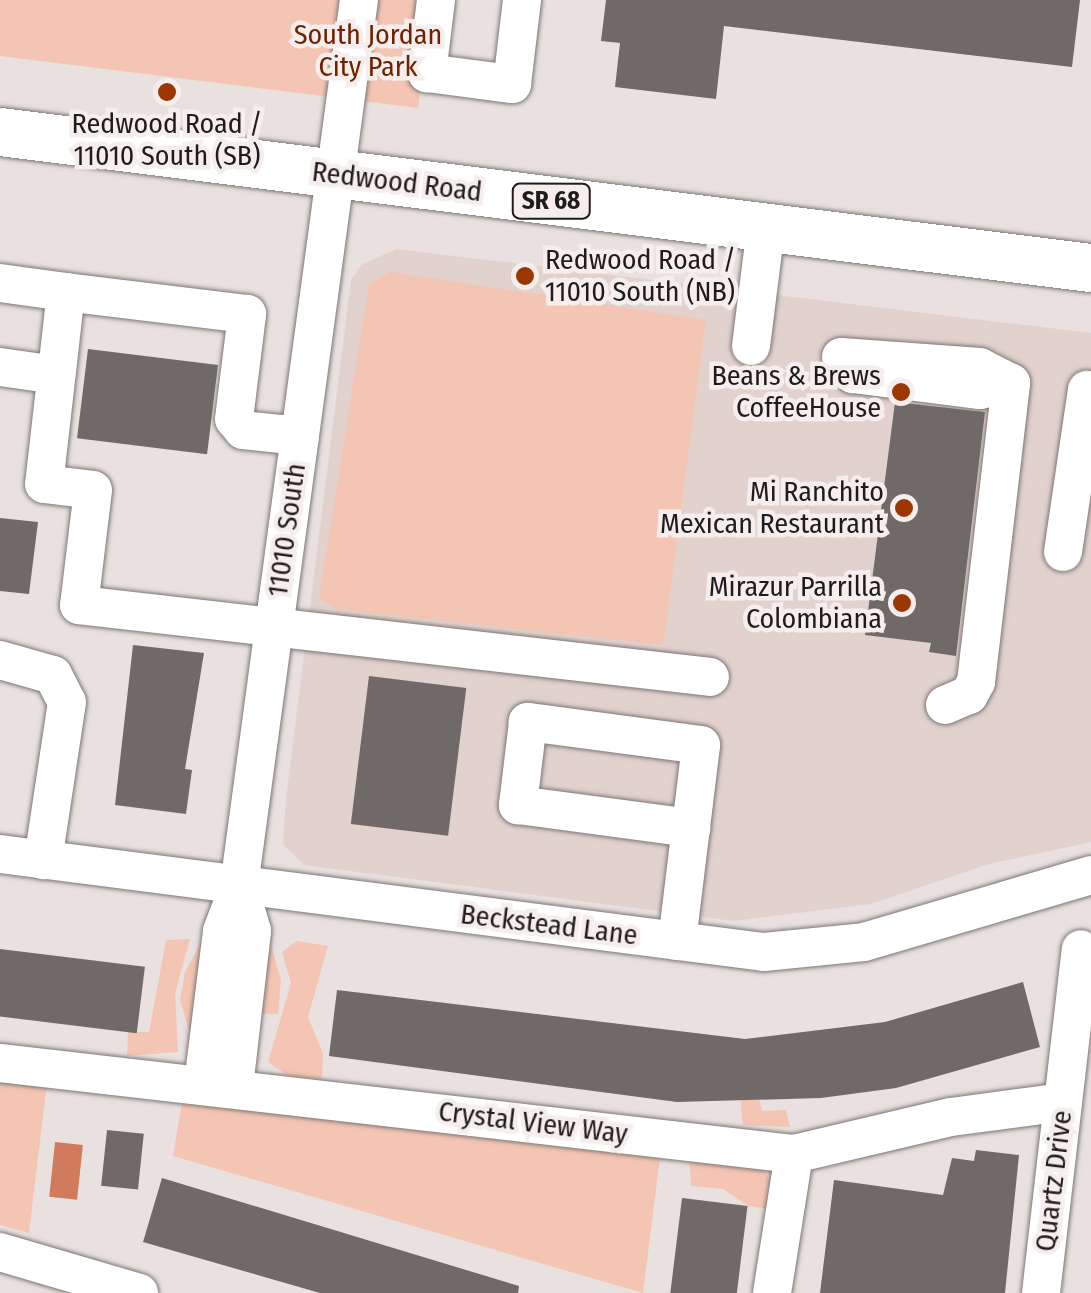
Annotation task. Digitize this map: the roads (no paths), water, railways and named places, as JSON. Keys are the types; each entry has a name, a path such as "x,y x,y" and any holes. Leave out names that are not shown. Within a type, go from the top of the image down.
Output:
{"main road":[{"name":"Redwood Road","path":"0,132 1091,268"}],"street":[{"name":"11010 South","path":"218,1085 222,931 239,886 359,0"},
{"path":"436,0 427,73 512,84 522,0"},
{"path":"751,346 766,228"},
{"path":"0,283 247,314 234,419 243,430 300,436"},
{"path":"66,292 44,484 93,490 79,606 710,678"},
{"path":"840,357 980,367 1010,382 976,682 969,696 945,705"},
{"path":"0,367 56,375"},
{"path":"1064,552 1083,481 1087,390"},
{"path":"0,660 53,675 67,702 43,860"},
{"path":"677,940 691,828 701,745 528,722 518,806 691,828"},
{"name":"Beckstead Lane","path":"0,854 764,952 864,942 1091,875"},
{"name":"Quartz Drive","path":"1041,1293 1081,949"},
{"name":"Crystal View Way","path":"0,1063 794,1154 951,1117 1063,1102"},
{"path":"772,1293 794,1154"},
{"path":"0,1252 139,1293"}],"place":[{"name":"Redwood Road / 11010 South (SB)","path":"167,92"},
{"name":"Redwood Road / 11010 South (NB)","path":"525,276"},
{"name":"Beans & Brews CoffeeHouse","path":"901,392"},
{"name":"Mi Ranchito Mexican Restaurant","path":"904,508"},
{"name":"Mirazur Parrilla Colombiana","path":"902,603"}],"park label":[{"name":"South Jordan City Park","path":"368,51"}]}
